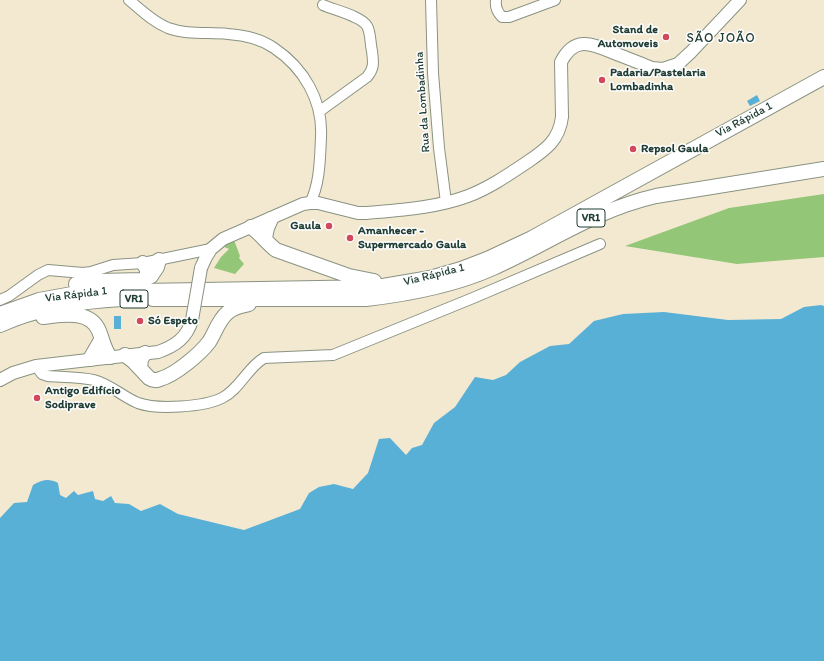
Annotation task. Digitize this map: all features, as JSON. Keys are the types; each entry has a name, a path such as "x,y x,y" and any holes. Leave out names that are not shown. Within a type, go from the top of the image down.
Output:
{"highway":[{"name":"Via Rápida 1","path":"1,321 22,305 56,296 96,291 377,287 430,278 461,269 487,259 532,238 718,134 820,80"},
{"name":"Via Rápida 1","path":"1,321 54,308 95,301 366,299 399,295 436,287 491,269 595,216 629,203 656,196 824,169"},
{"path":"265,238 270,219"},
{"path":"251,227 265,238 276,250 349,276 396,284"},
{"path":"22,305 54,290 74,284 99,281 142,280 147,278 155,271 159,260"},
{"path":"143,263 147,269 147,278"},
{"path":"125,355 152,379 161,379 168,376 197,356 210,341 224,316 228,312 236,307 269,299"},
{"path":"1,321 53,316 78,316 88,318 95,324 110,357"},
{"path":"90,359 101,340"},
{"path":"140,368 141,359 145,353"}],"main road":[{"path":"0,380 13,373 36,366 158,352 177,343 187,332 192,320 203,262 211,249 223,239 310,203 325,204 358,213 366,213 446,202 468,196 498,181 548,147 555,138 562,117 561,62 565,54 571,48 576,45 588,44 652,68 663,69 671,67 678,64 691,52 740,0"}],"street":[{"path":"128,0 152,20 168,28 190,33 229,34 254,39 274,47 302,74 313,91 320,111 320,154 316,187 310,203"},
{"name":"Rua da Lombadinha","path":"431,0 433,73 439,148 446,202"},
{"path":"496,0 495,6 498,12 502,17 509,17 555,0"},
{"path":"320,111 367,77 372,72 373,65 369,32 361,20 322,5"},
{"path":"36,366 42,374 48,376 94,380 137,403 150,406 164,408 213,402 224,397 233,390 256,363 264,358 333,355 600,244"},
{"path":"0,300 9,296 38,275 48,270 83,273 91,272 113,265 143,263 211,249"}],"green space":[{"path":"824,194 824,257 737,264 625,246 729,208"},
{"path":"234,240 240,256 239,258 244,264 235,274 214,268 221,257 229,249 222,246"}],"water":[{"path":"757,95 760,101 750,106 747,101"},
{"path":"824,306 824,661 0,661 0,518 14,503 27,502 33,485 46,480 54,481 58,483 60,495 66,498 74,491 78,495 93,491 95,499 103,501 111,496 115,503 129,504 141,511 160,504 178,514 244,530 300,509 309,493 319,487 334,484 353,489 368,473 379,439 390,438 406,455 412,448 422,445 434,423 455,407 475,377 493,380 506,375 520,362 550,346 569,344 594,321 623,314 664,312 728,320 781,319 804,307"},
{"path":"114,316 121,316 121,329 114,329"}],"place":[{"name":"Stand de Automoveis","path":"666,37"},
{"name":"Padaria/Pastelaria Lombadinha","path":"602,80"},
{"name":"Repsol Gaula","path":"633,149"},
{"name":"Gaula","path":"329,226"},
{"name":"Amanhecer - Supermercado Gaula","path":"350,238"},
{"name":"Só Espeto","path":"140,321"},
{"name":"Antigo Edifício Sodiprave","path":"37,398"}],"district":[{"name":"SÃO JOÃO","path":"721,39"}]}
